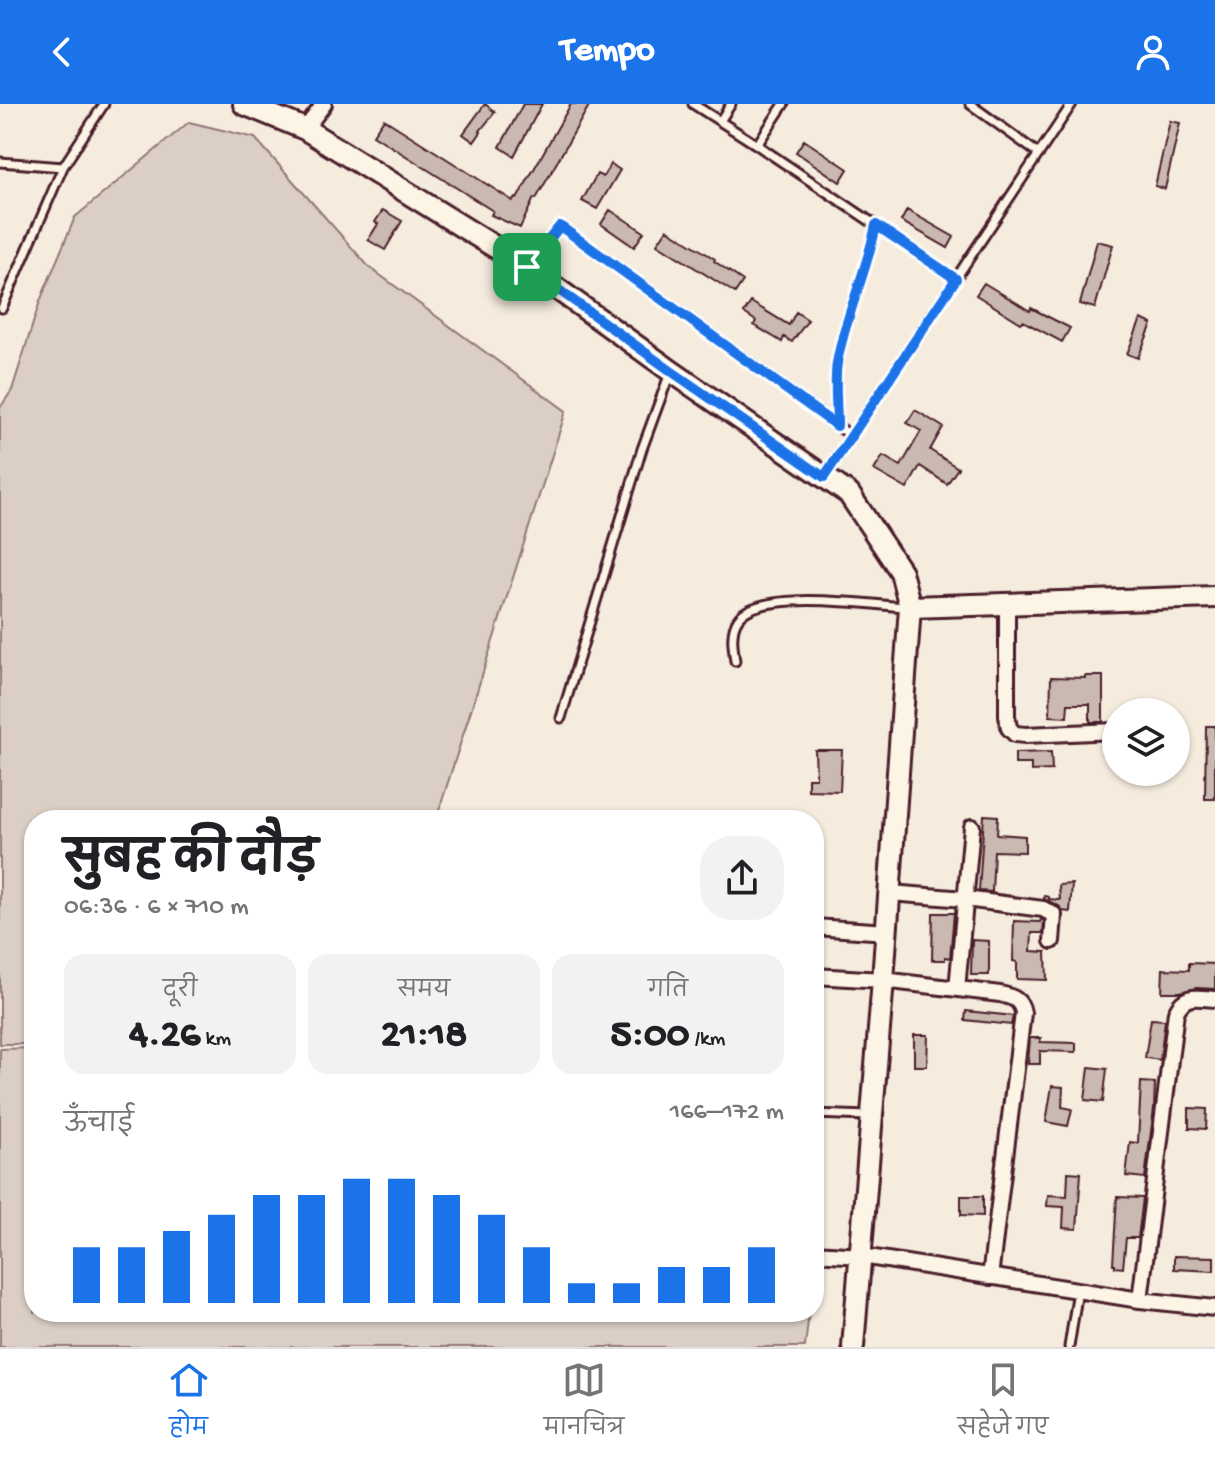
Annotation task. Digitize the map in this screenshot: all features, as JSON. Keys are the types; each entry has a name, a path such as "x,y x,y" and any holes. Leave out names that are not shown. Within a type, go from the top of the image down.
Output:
{"street":[{"path":"244,104 305,129 527,267 849,494 901,572 910,607 853,1347"},
{"path":"305,129 324,104"},
{"path":"910,607 1215,597"},
{"path":"1007,604 1009,728 1015,734 1026,735 1102,732"},
{"path":"957,989 972,827"},
{"path":"890,893 1043,909 1054,915 1052,941"},
{"path":"824,928 887,932"},
{"path":"824,977 883,980 1000,994 1014,998 1022,1005 990,1277"},
{"path":"1140,1300 1176,1012 1187,999 1215,999"},
{"path":"824,1254 862,1256 1140,1300 1215,1308"}],"lane":[{"path":"2,308 63,167 104,104"},
{"path":"693,104 956,279"},
{"path":"720,121 731,104"},
{"path":"757,145 784,104"},
{"path":"970,104 982,107 1039,154"},
{"path":"824,477 1072,104"},
{"path":"0,162 63,167"},
{"path":"837,426 836,367 876,225"},
{"path":"527,267 560,226 850,435"},
{"path":"561,718 642,449 671,371"},
{"path":"735,661 734,628 739,617 758,605 793,600 910,607"},
{"path":"824,1114 873,1116"},
{"path":"1069,1347 1078,1290"}],"shaded area":[{"path":"189,122 255,138 369,267 566,411 439,810 24,810 24,1044 0,1044 0,408 12,390 40,301 75,217"},
{"path":"24,1048 24,1322 808,1322 805,1347 0,1347 0,1049"}],"building":[{"path":"485,104 495,112 474,142 463,134"},
{"path":"523,104 542,104 514,156 500,147"},
{"path":"571,104 590,104 534,198 520,228 491,215 493,211 373,135 384,119 513,201 517,199"},
{"path":"1170,121 1180,123 1165,189 1155,186"},
{"path":"804,140 848,169 840,182 796,152"},
{"path":"611,164 620,170 597,209 582,201 597,174 603,177"},
{"path":"383,210 402,221 385,250 368,240"},
{"path":"610,210 644,232 634,247 601,224"},
{"path":"907,210 954,237 948,248 901,221"},
{"path":"667,229 743,281 735,293 657,244"},
{"path":"1097,241 1113,245 1095,308 1080,304"},
{"path":"984,283 1030,311 1031,308 1070,328 1062,342 1023,321 1021,323 976,295"},
{"path":"751,302 789,325 796,312 808,320 792,342 784,337 782,342 754,325 756,321 744,313"},
{"path":"1141,319 1152,324 1138,358 1127,354"},
{"path":"915,410 943,427 930,450 958,468 947,484 920,466 907,489 874,470 883,456 901,466 921,431 907,423"},
{"path":"1103,676 1102,722 1090,722 1090,704 1068,704 1067,717 1050,716 1051,677"},
{"path":"1206,726 1215,726 1215,799 1205,799"},
{"path":"815,750 842,750 840,791 808,790 808,778 816,778"},
{"path":"1051,752 1052,770 1031,771 1031,764 1015,764 1015,753"},
{"path":"984,815 998,816 997,834 1025,836 1025,852 994,851 992,892 979,891"},
{"path":"1072,884 1070,912 1044,899 1044,896 1060,900 1059,885"},
{"path":"933,913 954,913 950,958 945,957 945,960 932,960"},
{"path":"1041,919 1044,921 1043,933 1032,933 1031,951 1046,952 1047,980 1017,979 1017,962 1013,961 1014,921 1040,922"},
{"path":"972,940 989,941 989,975 971,975"},
{"path":"1189,963 1215,964 1215,989 1162,992 1163,969 1189,970"},
{"path":"966,1011 1013,1016 1011,1025 965,1020"},
{"path":"1151,1019 1165,1020 1160,1060 1145,1058"},
{"path":"914,1035 928,1035 927,1066 914,1066"},
{"path":"1030,1038 1041,1038 1040,1042 1076,1043 1076,1052 1040,1051 1040,1064 1028,1064"},
{"path":"1089,1067 1107,1069 1103,1102 1085,1100"},
{"path":"1141,1082 1155,1083 1145,1178 1126,1176 1130,1142 1138,1143"},
{"path":"1052,1086 1063,1087 1062,1107 1072,1109 1068,1126 1046,1122"},
{"path":"1189,1108 1207,1109 1206,1129 1189,1128"},
{"path":"1068,1172 1081,1173 1077,1229 1063,1228 1064,1207 1047,1206 1048,1195 1067,1196"},
{"path":"961,1196 983,1196 983,1216 961,1215"},
{"path":"1117,1197 1143,1198 1138,1238 1126,1238 1123,1268 1113,1264"},
{"path":"1174,1256 1214,1257 1214,1271 1174,1269"}],"route":[{"path":"876,225 956,279 824,477 527,267 560,226 837,426 836,367 876,225"}]}
